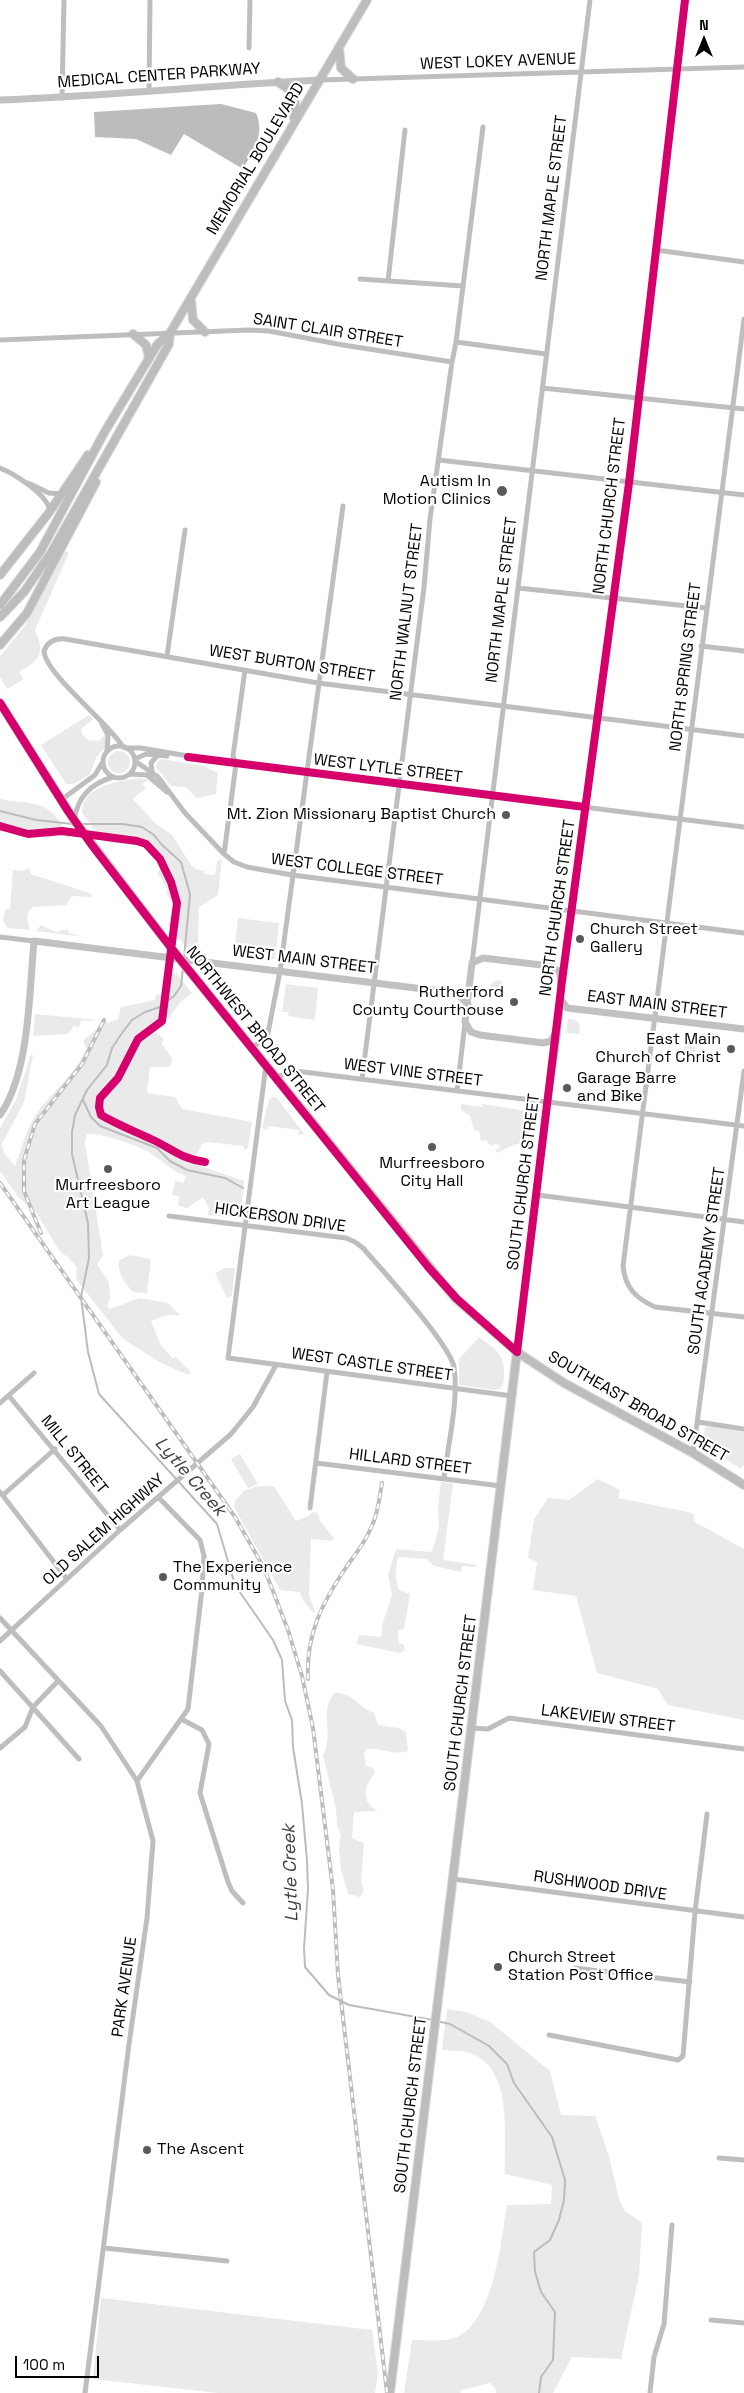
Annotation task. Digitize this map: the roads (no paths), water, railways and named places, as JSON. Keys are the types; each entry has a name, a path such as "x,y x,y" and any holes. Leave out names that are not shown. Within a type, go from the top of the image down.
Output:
{"main road":[{"name":"MEMORIAL BOULEVARD","path":"1,604 40,552 104,433 157,345 170,333 367,0"},
{"path":"339,46 341,68 353,79"},
{"path":"278,82 292,90 296,102 293,124"},
{"path":"190,298 193,320 205,332"},
{"name":"MEMORIAL BOULEVARD","path":"0,617 24,592 51,553 169,344 170,333"},
{"path":"133,334 146,345 149,359"},
{"path":"0,645 3,638 17,628 27,613 129,416"},
{"path":"0,576 50,511 104,433"},
{"name":"NORTHWEST BROAD STREET","path":"0,703 74,820 170,948 253,1048 429,1268 457,1299 517,1352"},
{"name":"SOUTH CHURCH STREET","path":"390,2393 517,1352"},
{"name":"SOUTHEAST BROAD STREET","path":"517,1352 564,1382 693,1453 744,1485"}],"street":[{"path":"62,98 64,0"},
{"path":"149,92 150,0"},
{"path":"249,48 250,0"},
{"name":"NORTH MAPLE STREET","path":"468,1004 590,0"},
{"name":"NORTH CHURCH STREET","path":"558,1016 612,598 629,483 637,397 685,0"},
{"name":"WEST LOKEY AVENUE","path":"319,80 744,66"},
{"name":"MEDICAL CENTER PARKWAY","path":"0,100 62,98 319,80"},
{"name":"NORTH WALNUT STREET","path":"362,1079 439,460 483,127"},
{"path":"388,281 405,130"},
{"path":"656,250 744,262"},
{"path":"360,279 463,286"},
{"name":"NORTH SPRING STREET","path":"744,319 623,1266 624,1278 629,1289 643,1302 655,1307 744,1317"},
{"name":"SAINT CLAIR STREET","path":"0,340 133,334 269,331 452,362"},
{"path":"456,342 546,354"},
{"path":"542,388 744,409"},
{"path":"439,460 722,494 744,495"},
{"path":"0,468 46,499 50,511"},
{"path":"23,482 49,492 62,494"},
{"path":"253,1048 268,1033 280,971 343,506"},
{"path":"167,656 185,530"},
{"path":"518,588 706,608"},
{"name":"WEST BURTON STREET","path":"100,719 48,664 44,654 46,647 53,640 65,639 318,683 744,736"},
{"path":"701,646 744,651"},
{"path":"224,854 236,764 233,756 245,670"},
{"path":"74,820 77,804 83,795 105,780 113,777 122,778 130,774 135,760 108,726 100,719"},
{"path":"61,800 96,775 106,752 108,735 100,719"},
{"name":"WEST LYTLE STREET","path":"106,752 112,748 141,748 236,764 744,827"},
{"name":"WEST LYTLE STREET","path":"135,760 146,754 188,757"},
{"path":"152,772 150,764 158,756"},
{"path":"103,760 104,768 113,777"},
{"name":"WEST COLLEGE STREET","path":"135,760 152,772 161,781 169,794"},
{"name":"WEST COLLEGE STREET","path":"130,774 147,775 169,794 224,854 247,867 292,875 744,933"},
{"name":"WEST MAIN STREET","path":"0,937 456,993"},
{"path":"0,1115 7,1105 17,1079 23,1055 34,941"},
{"path":"472,963 483,958 550,966 559,971 562,981"},
{"path":"456,993 470,984"},
{"path":"456,993 464,997 468,1004 457,1091"},
{"name":"EAST MAIN STREET","path":"560,998 567,1008"},
{"name":"EAST MAIN STREET","path":"558,1016 567,1008 744,1029"},
{"name":"SOUTH CHURCH STREET","path":"517,1352 538,1195 558,1016"},
{"path":"465,1022 471,1032 480,1035 543,1043 551,1041 557,1030"},
{"path":"245,1224 266,1065"},
{"name":"WEST VINE STREET","path":"276,1077 295,1071 744,1126"},
{"name":"SOUTH ACADEMY STREET","path":"693,1453 726,1220 744,1071"},
{"path":"538,1195 744,1222"},
{"name":"HICKERSON DRIVE","path":"169,1216 346,1238 356,1242 403,1295 454,1365 455,1388 444,1478"},
{"name":"WEST CASTLE STREET","path":"245,1224 228,1358 512,1396"},
{"name":"OLD SALEM HIGHWAY","path":"0,1641 120,1530 231,1434 252,1407 276,1365"},
{"path":"310,1508 327,1372"},
{"path":"0,1403 34,1373"},
{"name":"MILL STREET","path":"9,1396 120,1530"},
{"path":"698,1422 744,1429"},
{"path":"54,1449 1,1494 67,1579"},
{"name":"HILLARD STREET","path":"316,1463 501,1486"},
{"path":"137,1781 188,1709 202,1589 204,1556 200,1540 158,1497"},
{"name":"PARK AVENUE","path":"0,1618 101,1726 137,1781 153,1841 148,1914 85,2393"},
{"path":"0,1671 79,1759"},
{"path":"0,1748 25,1727 33,1707 58,1681"},
{"name":"LAKEVIEW STREET","path":"472,1728 488,1729 509,1718 744,1749"},
{"path":"181,1719 202,1730 209,1744 200,1793 228,1882 232,1891 243,1902"},
{"path":"549,2035 678,2060 683,2056 695,1912 707,1814"},
{"name":"RUSHWOOD DRIVE","path":"453,1879 744,1917"},
{"path":"575,1968 690,1982"},
{"path":"719,2158 744,2160"},
{"path":"650,2393 654,2357 664,2324 672,2226"},
{"path":"104,2248 227,2261"},
{"path":"711,2320 744,2323"}],"waterway":[{"name":"Lytle Creek","path":"0,811 36,820 73,824"},
{"name":"Lytle Creek","path":"81,824 123,824 142,827 154,835 181,862 190,894 184,958"},
{"name":"Lytle Creek","path":"183,968 181,986 174,996 160,1007 145,1012 132,1020 122,1033 112,1048 107,1065 87,1090 75,1115 72,1132 72,1154 88,1223 89,1258 81,1297 88,1352 99,1394 217,1524 235,1585 273,1640 282,1660 285,1701 292,1720 293,1747 302,1804 307,1861 308,1889 304,1948 305,1967 329,1995 349,2005 433,2020"},
{"path":"83,1100 91,1117 100,1126 157,1148 170,1161 187,1170 225,1178 243,1188"},
{"name":"Lytle Creek","path":"437,2021 450,2024 489,2046 507,2064 514,2083 552,2137 565,2180 564,2200 559,2220 550,2240 534,2252 535,2272 541,2292 555,2312 553,2360 541,2377 539,2393"}],"railway":[{"path":"41,1233 24,1191 24,1160 35,1124 82,1064 104,1020"},
{"path":"0,1183 235,1517 264,1568 288,1630 302,1676 313,1728 333,1890 338,1975 387,2393"},
{"path":"308,1679 312,1634 329,1595 363,1543 374,1522 382,1483"}],"place":[{"name":"Autism In Motion Clinics","path":"502,491"},
{"name":"Mt. Zion Missionary Baptist Church","path":"506,815"},
{"name":"Church Street Gallery","path":"580,939"},
{"name":"Rutherford County Courthouse","path":"514,1002"},
{"name":"East Main Church of Christ","path":"731,1049"},
{"name":"Garage Barre and Bike","path":"567,1088"},
{"name":"Murfreesboro City Hall","path":"432,1147"},
{"name":"Murfreesboro Art League","path":"108,1169"},
{"name":"The Experience Community","path":"163,1577"},
{"name":"Church Street Station Post Office","path":"498,1967"},
{"name":"The Ascent","path":"147,2150"}]}
